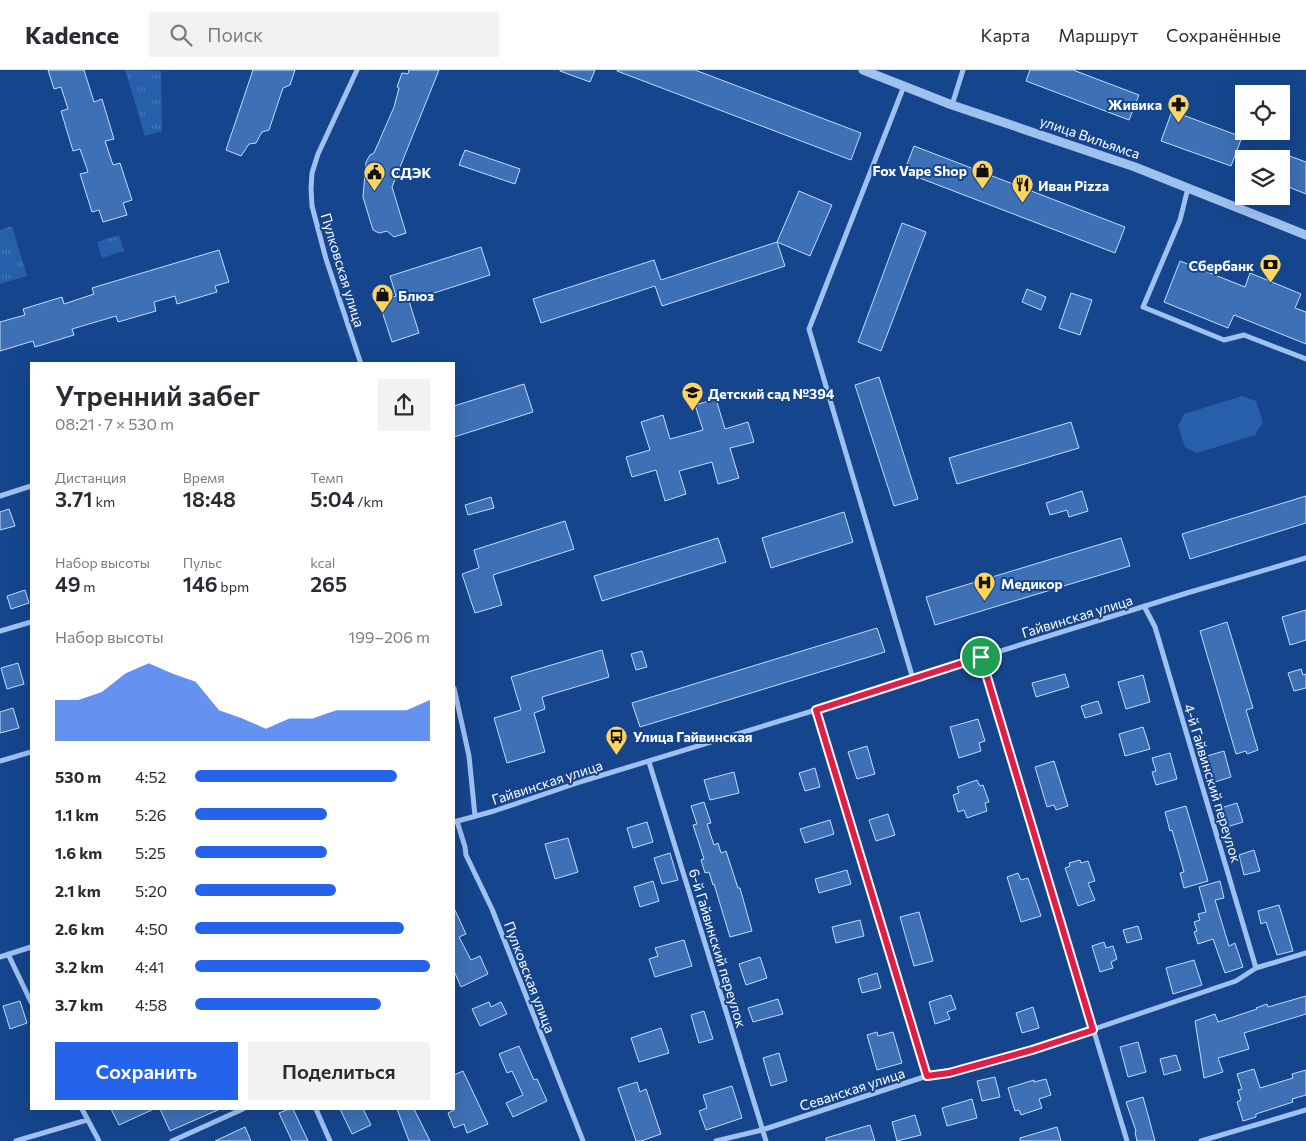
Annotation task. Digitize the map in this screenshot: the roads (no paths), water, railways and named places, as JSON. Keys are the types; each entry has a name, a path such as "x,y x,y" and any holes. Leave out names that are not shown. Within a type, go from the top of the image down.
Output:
{"street":[{"name":"Пулковская улица","path":"356,70 318,154 312,173 311,189 312,206 326,259 360,362"},
{"name":"улица Вильямса","path":"863,70 952,105 1135,167 1306,236"},
{"path":"952,105 963,70"},
{"path":"904,86 809,329 913,678"},
{"path":"1188,188 1180,220 1143,307 1224,340 1244,335 1306,359"},
{"path":"0,496 30,486"},
{"name":"Гайвинская улица","path":"456,822 1144,606 1306,558"},
{"name":"4-й Гайвинский переулок","path":"1144,606 1155,627 1256,968"},
{"path":"0,632 30,622"},
{"path":"981,657 1127,1141"},
{"path":"455,693 469,756 475,816"},
{"path":"816,710 927,1076"},
{"path":"0,761 30,752"},
{"name":"6-й Гайвинский переулок","path":"649,762 766,1141"},
{"name":"Пулковская улица","path":"456,822 466,855 492,909 583,1141"},
{"path":"0,957 30,947"},
{"name":"Севанская улица","path":"716,1141 762,1130 927,1076 949,1073 1032,1050 1236,981 1256,968 1306,953"},
{"path":"8,954 30,1000"},
{"path":"83,1110 99,1141"},
{"path":"172,1141 241,1110"},
{"path":"316,1110 330,1141"},
{"path":"1201,1141 1306,1110"},
{"path":"16,1141 88,1120"}],"place":[{"name":"Живика","path":"1178,123"},
{"name":"Fox Vape Shop","path":"983,189"},
{"name":"СДЭК","path":"375,191"},
{"name":"Иван Pizza","path":"1022,204"},
{"name":"Сбербанк","path":"1270,284"},
{"name":"Блюз","path":"382,314"},
{"name":"Детский сад №394","path":"692,412"},
{"name":"Медикор","path":"985,602"},
{"name":"Улица Гайвинская","path":"617,755"}]}
